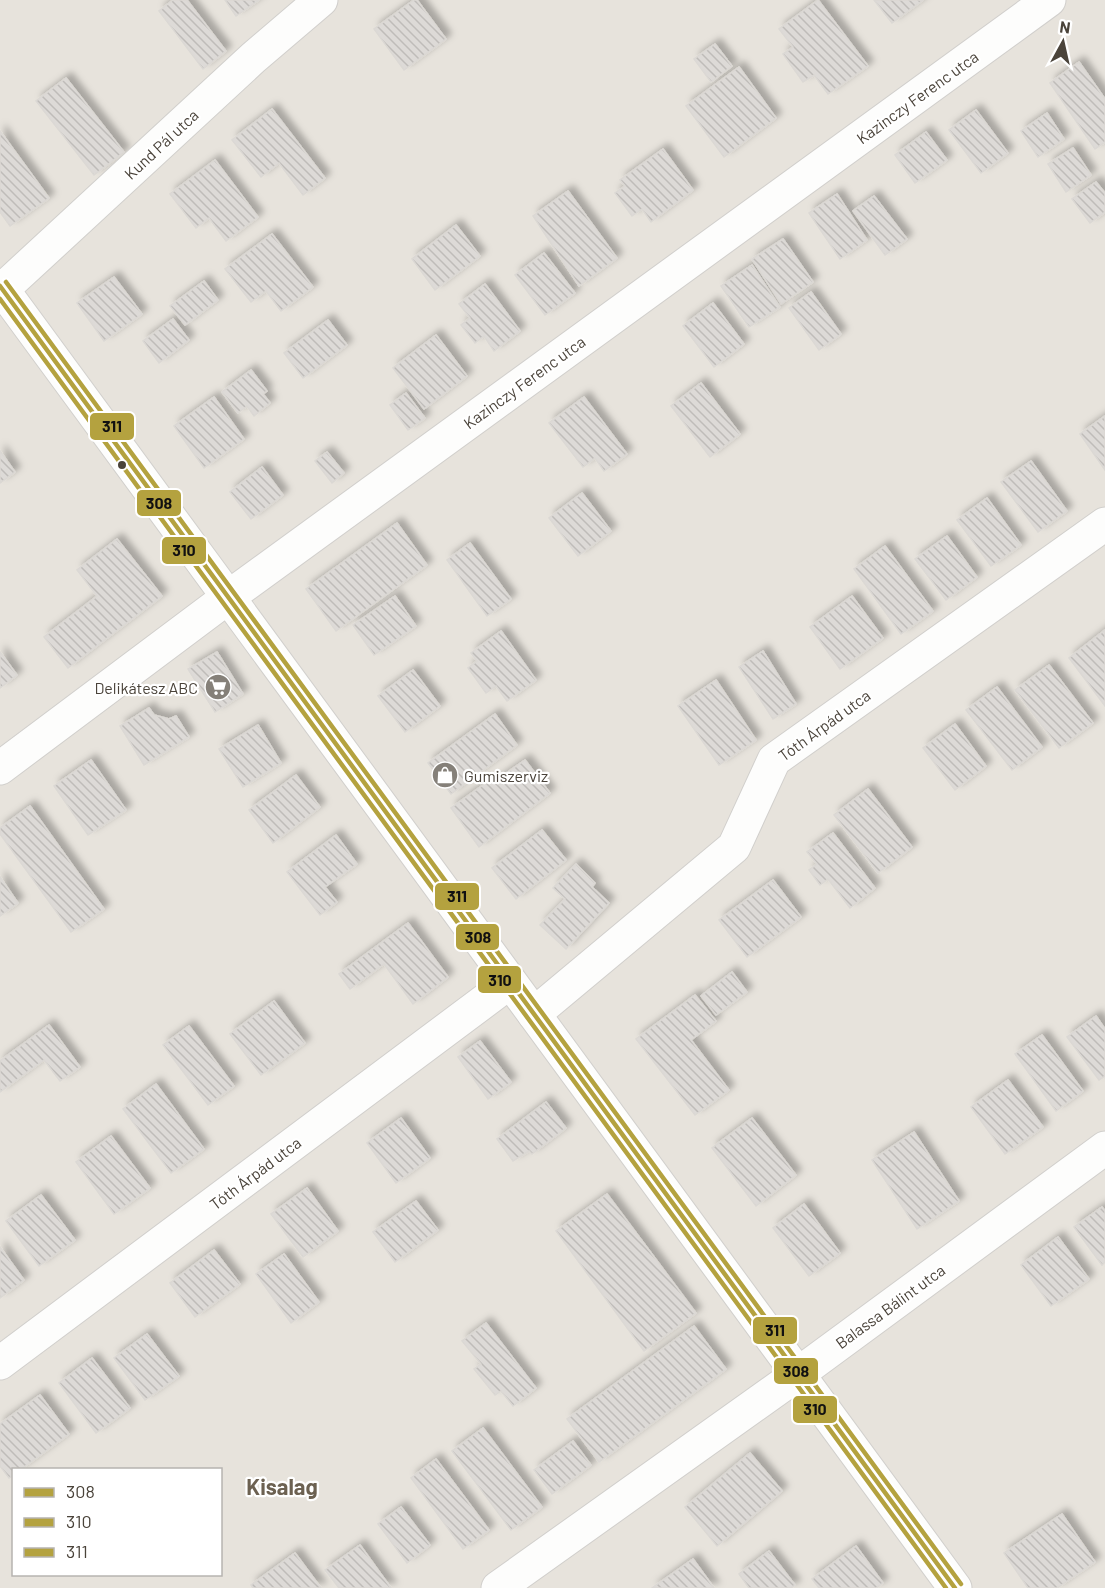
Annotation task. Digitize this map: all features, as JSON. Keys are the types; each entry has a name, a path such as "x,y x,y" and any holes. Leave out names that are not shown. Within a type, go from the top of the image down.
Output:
{"street":[{"name":"Kund Pál utca","path":"1,288 253,58 321,0"},
{"name":"Kazinczy Ferenc utca","path":"0,768 227,598 1049,0"},
{"path":"1,288 955,1588"},
{"name":"Tóth Árpád utca","path":"534,1014 734,847 774,760 1105,524"},
{"name":"Tóth Árpád utca","path":"0,1363 510,982"},
{"name":"Balassa Bálint utca","path":"498,1588 798,1374 1105,1148"}],"shaded area":[{"path":"0,0 1105,0 1105,1588 0,1588"}],"building":[{"path":"173,0 187,0 226,51 203,69 159,11"},
{"path":"225,0 259,0 236,16"},
{"path":"417,0 446,39 404,70 374,29"},
{"path":"818,0 868,66 828,94 814,75 803,82 783,54 793,47 779,29"},
{"path":"874,0 923,0 892,23"},
{"path":"715,44 732,66 711,82 694,59"},
{"path":"1079,62 1105,99 1105,142 1095,149 1050,83"},
{"path":"739,67 776,118 724,157 686,106"},
{"path":"66,78 124,152 94,175 36,101"},
{"path":"272,109 325,178 303,195 279,163 261,177 232,140"},
{"path":"976,110 1008,153 981,173 949,130"},
{"path":"1047,113 1064,139 1038,157 1021,131"},
{"path":"0,131 49,198 10,226 0,212"},
{"path":"926,132 947,160 915,183 895,155"},
{"path":"1073,148 1091,175 1066,192 1048,164"},
{"path":"663,149 693,190 651,222 642,209 632,216 615,193 625,186 620,180"},
{"path":"215,160 258,217 226,241 209,218 196,228 170,194"},
{"path":"1096,182 1105,193 1105,212 1090,223 1072,199"},
{"path":"568,191 617,258 579,286 533,216"},
{"path":"837,194 867,240 840,259 809,213"},
{"path":"874,196 907,239 885,255 853,211"},
{"path":"456,225 480,256 435,290 412,259"},
{"path":"272,234 313,287 281,311 266,291 251,302 225,269"},
{"path":"783,239 813,282 781,304 752,259"},
{"path":"544,253 575,293 545,315 515,275"},
{"path":"752,265 780,307 749,327 721,286"},
{"path":"114,277 142,314 104,341 77,303"},
{"path":"204,281 218,300 185,325 170,306"},
{"path":"485,284 520,331 494,351 484,336 475,343 461,325 470,318 459,304"},
{"path":"811,292 841,334 819,350 789,308"},
{"path":"713,303 744,344 714,367 683,326"},
{"path":"173,319 189,340 159,363 143,341"},
{"path":"328,320 347,345 303,378 284,353"},
{"path":"436,335 467,376 424,409 393,368"},
{"path":"251,370 267,391 263,394 270,403 254,416 247,406 238,413 222,392"},
{"path":"701,383 740,434 710,457 671,406"},
{"path":"406,393 425,418 408,430 390,405"},
{"path":"214,397 244,439 204,468 174,426"},
{"path":"584,397 627,454 604,471 595,458 583,467 549,423"},
{"path":"1105,416 1105,470 1080,434"},
{"path":"0,451 15,472 0,483"},
{"path":"327,452 344,473 332,483 315,461"},
{"path":"1031,461 1067,511 1038,532 1001,482"},
{"path":"262,467 283,495 251,519 230,492"},
{"path":"582,493 611,531 578,556 549,518"},
{"path":"987,498 1021,545 991,566 957,520"},
{"path":"397,523 427,565 336,631 306,589"},
{"path":"947,536 977,577 946,600 915,559"},
{"path":"117,539 162,596 68,668 44,637 97,596 77,570"},
{"path":"470,543 511,599 487,616 447,560"},
{"path":"885,546 933,611 901,634 854,569"},
{"path":"395,596 416,626 374,655 353,625"},
{"path":"852,596 883,638 840,669 810,627"},
{"path":"1105,630 1105,706 1069,658"},
{"path":"501,631 536,680 507,701 496,686 486,693 468,668 477,661 471,653"},
{"path":"763,651 796,704 773,719 739,667"},
{"path":"0,652 17,675 0,688"},
{"path":"217,652 243,694 215,712 188,669"},
{"path":"1049,665 1093,723 1059,748 1015,690"},
{"path":"413,670 440,706 405,732 378,696"},
{"path":"716,680 756,740 719,765 678,706"},
{"path":"997,687 1042,747 1012,770 966,710"},
{"path":"149,708 154,715 169,719 176,716 189,737 144,765 120,726"},
{"path":"495,714 517,745 451,794 428,763"},
{"path":"955,724 986,766 955,790 923,748"},
{"path":"258,725 281,763 243,787 219,749"},
{"path":"91,760 126,810 88,835 54,786"},
{"path":"525,760 550,793 479,847 451,808 490,780 492,783"},
{"path":"296,775 320,807 273,843 249,810"},
{"path":"868,789 912,847 878,873 834,815"},
{"path":"30,806 104,909 71,932 0,834 0,828"},
{"path":"542,830 566,860 516,899 492,868"},
{"path":"833,833 875,888 850,908 828,879 820,885 809,870 817,864 807,852"},
{"path":"336,835 357,864 325,887 337,902 320,915 287,872"},
{"path":"576,864 595,883 592,887 609,903 566,949 540,925 565,899 553,888"},
{"path":"0,877 18,903 0,916"},
{"path":"773,880 801,917 747,957 719,920"},
{"path":"408,923 448,977 413,1004 384,964 350,989 339,974"},
{"path":"732,972 747,992 716,1015 701,996"},
{"path":"695,995 716,1021 691,1040 729,1090 695,1115 636,1039"},
{"path":"274,1001 305,1043 261,1075 230,1034"},
{"path":"1096,1016 1105,1029 1105,1076 1099,1080 1067,1037"},
{"path":"49,1025 80,1067 60,1081 44,1060 0,1092 0,1061"},
{"path":"189,1026 234,1086 208,1105 163,1045"},
{"path":"1042,1035 1083,1091 1056,1111 1015,1054"},
{"path":"480,1041 511,1082 488,1099 458,1057"},
{"path":"1008,1080 1043,1127 1005,1154 971,1107"},
{"path":"156,1084 204,1149 171,1173 123,1109"},
{"path":"546,1102 566,1128 532,1154 529,1151 513,1161 497,1139"},
{"path":"401,1118 430,1158 396,1183 367,1143"},
{"path":"752,1118 796,1175 756,1206 712,1148"},
{"path":"914,1132 959,1201 917,1229 872,1160"},
{"path":"111,1136 150,1188 114,1214 76,1162"},
{"path":"307,1188 338,1231 303,1257 271,1214"},
{"path":"607,1194 696,1313 644,1351 556,1231"},
{"path":"41,1195 75,1240 39,1266 6,1221"},
{"path":"416,1201 438,1230 395,1262 373,1232"},
{"path":"804,1204 840,1253 809,1276 773,1228"},
{"path":"1102,1207 1105,1211 1105,1262 1102,1265 1074,1227"},
{"path":"1058,1237 1089,1279 1051,1306 1021,1265"},
{"path":"0,1247 24,1280 0,1298"},
{"path":"214,1250 240,1284 195,1317 170,1283"},
{"path":"284,1254 319,1302 291,1323 256,1274"},
{"path":"486,1323 536,1388 513,1406 501,1391 495,1395 474,1369 481,1364 462,1341"},
{"path":"694,1326 726,1369 599,1462 567,1419"},
{"path":"147,1334 179,1376 145,1400 114,1358"},
{"path":"92,1358 130,1408 96,1433 59,1383"},
{"path":"40,1395 69,1434 23,1468 12,1468 12,1476 9,1478 0,1466 0,1424"},
{"path":"483,1428 542,1507 511,1530 452,1451"},
{"path":"573,1441 591,1465 552,1494 534,1470"},
{"path":"750,1453 782,1491 717,1546 685,1507"},
{"path":"436,1459 489,1530 463,1549 411,1478"},
{"path":"401,1507 430,1545 407,1563 378,1524"},
{"path":"1062,1514 1095,1562 1057,1588 1028,1588 1004,1553"},
{"path":"360,1545 391,1588 339,1588 325,1570"},
{"path":"856,1546 883,1583 876,1588 819,1588 812,1579"},
{"path":"769,1551 795,1585 791,1588 749,1588 739,1574"},
{"path":"295,1553 321,1588 253,1588 251,1585"},
{"path":"693,1559 714,1588 652,1588"}],"transit line":[{"name":"311","path":"6,282 961,1584"},
{"name":"308","path":"0,286 955,1588"},
{"name":"310","path":"0,299 946,1588"}],"place":[{"name":"Delikátesz ABC","path":"218,687"},
{"name":"Gumiszerviz","path":"445,775"}],"district":[{"name":"Kisalag","path":"282,1486"}]}
